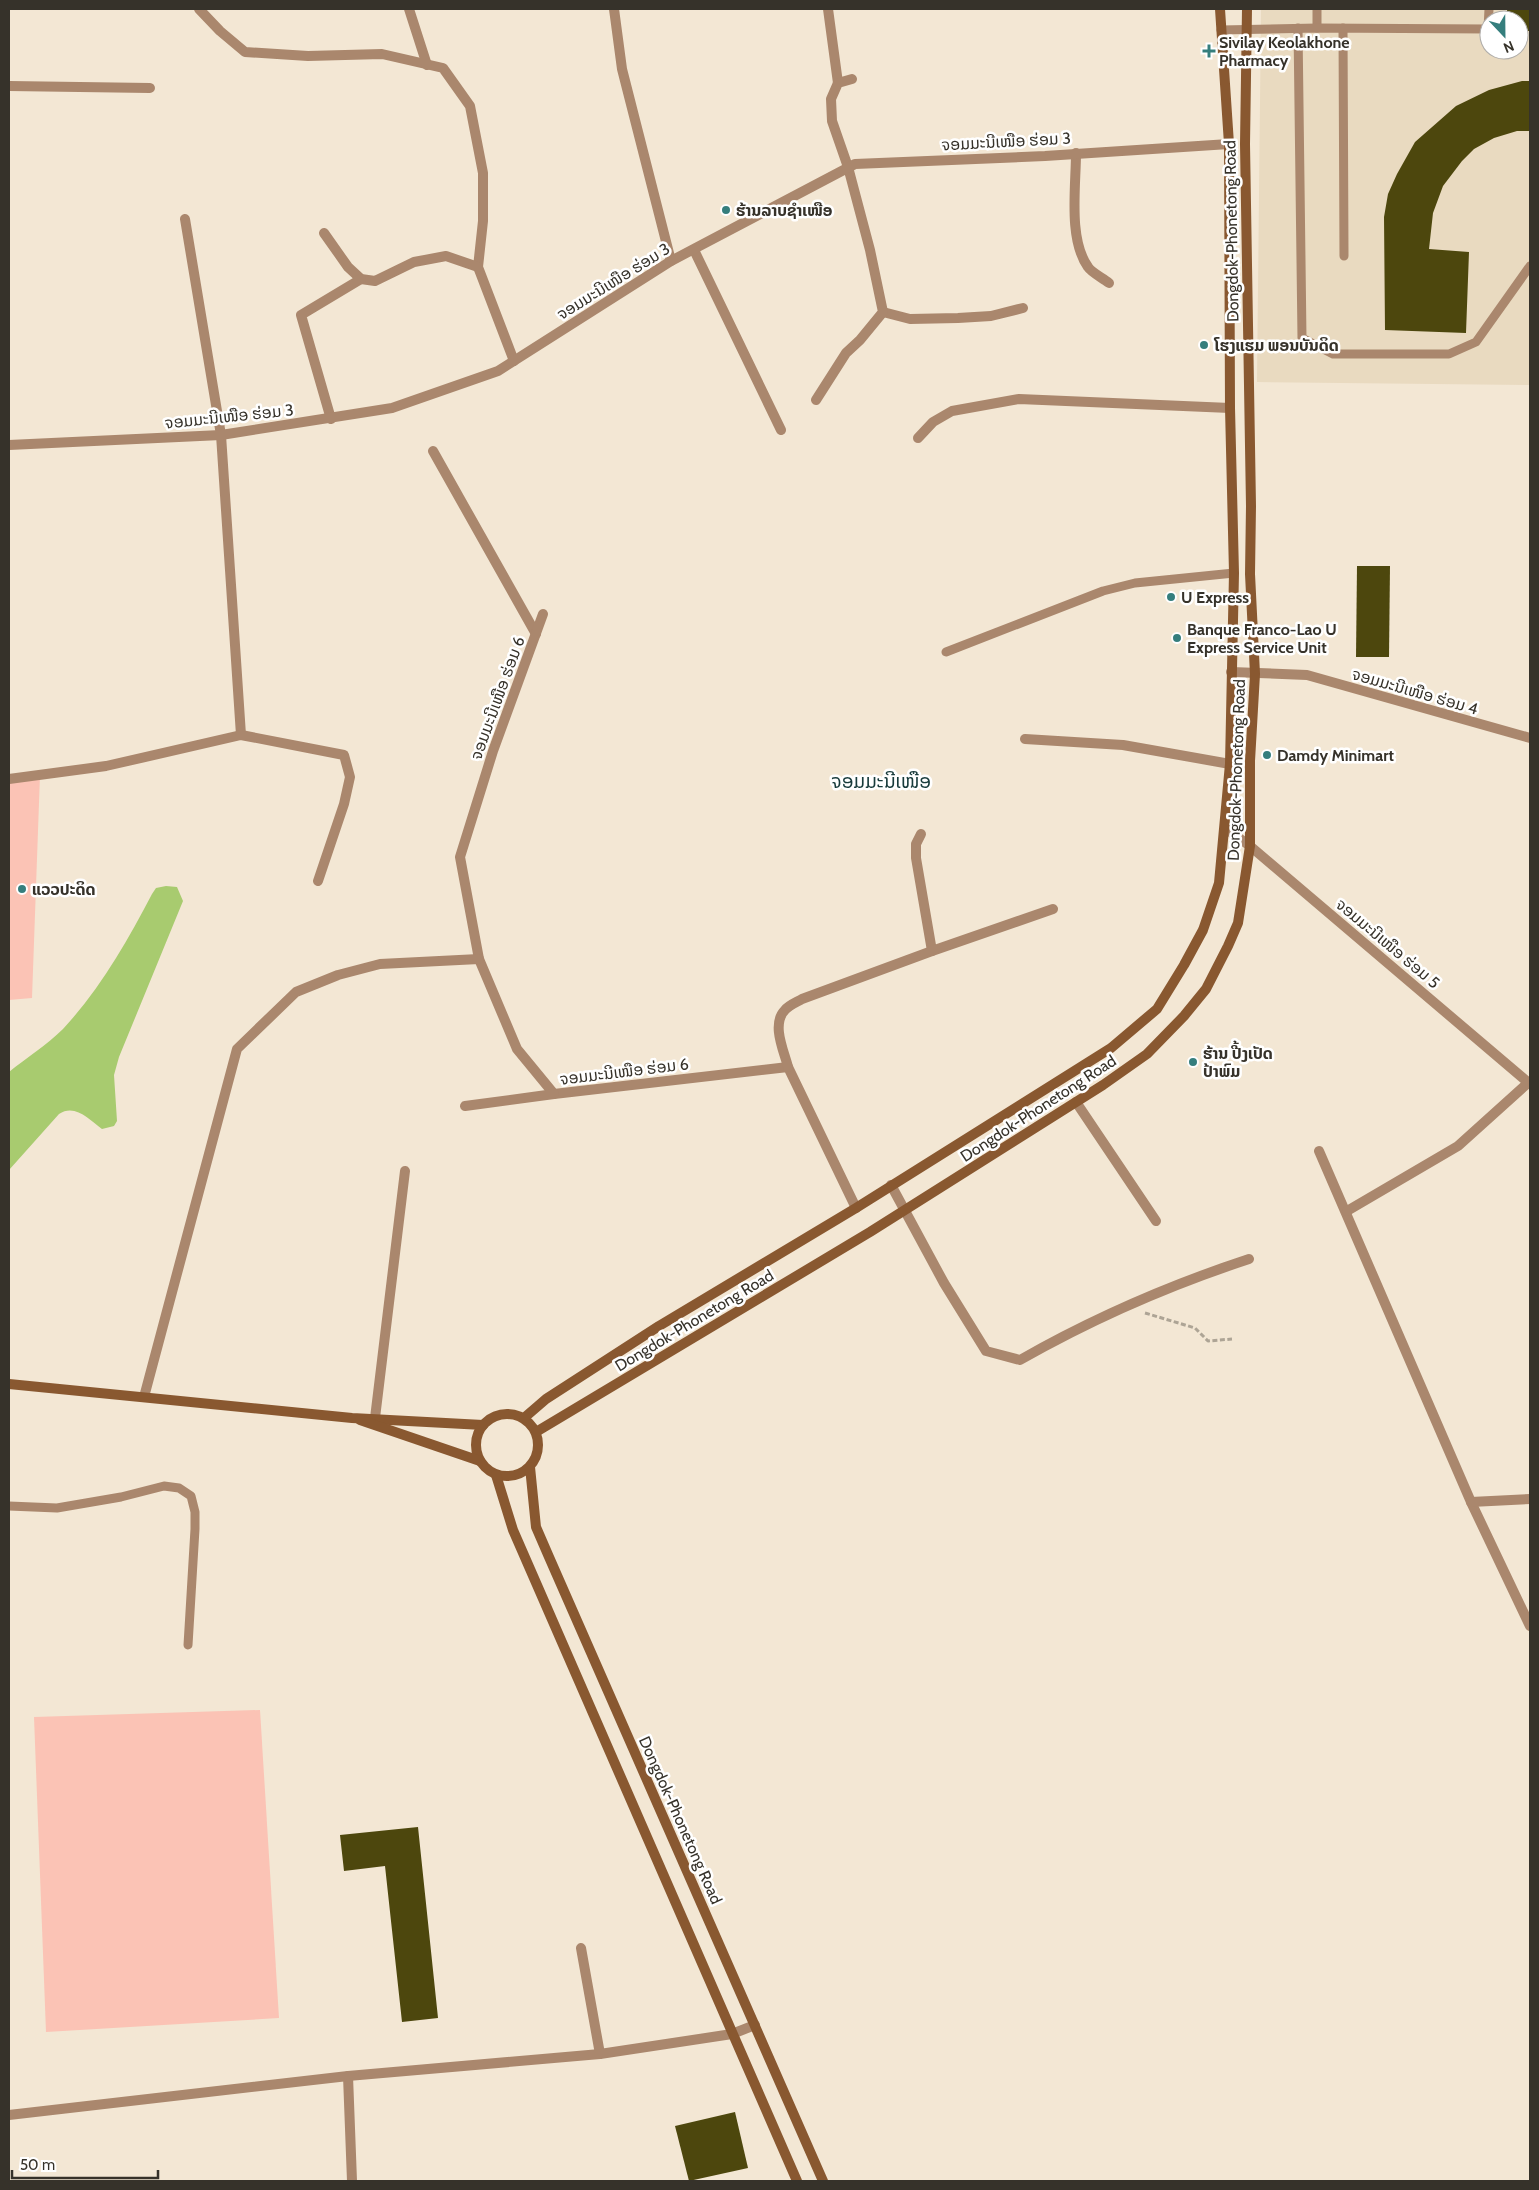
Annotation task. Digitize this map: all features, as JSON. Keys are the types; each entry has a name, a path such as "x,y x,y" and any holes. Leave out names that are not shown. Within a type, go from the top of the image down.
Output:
{"main road":[{"name":"Dongdok-Phonetong Road","path":"524,1418 546,1399 659,1326 856,1208 1111,1048 1157,1009 1203,930 1219,883 1225,828 1230,764 1234,573 1230,408 1229,144 1220,9"},
{"name":"Dongdok-Phonetong Road","path":"823,2181 536,1527 530,1467 537,1456 539,1444 536,1432 905,1210 1076,1102 1147,1054 1184,1016 1206,988 1238,923 1250,846 1250,761 1255,674 1250,574 1251,506 1245,144 1247,9"},
{"path":"9,1384 352,1418 483,1425"},
{"path":"530,1467 520,1474 496,1475 480,1461 476,1450 476,1440 483,1425 498,1416 509,1413 524,1418 536,1432"},
{"path":"352,1418 480,1461"},
{"path":"496,1475 513,1530 732,2034 798,2181"}],"street":[{"path":"199,9 220,32 245,52 308,56 382,54 443,68 470,106 483,173 483,221 478,267 514,360"},
{"path":"409,9 427,65"},
{"path":"614,9 622,68 672,261"},
{"path":"828,9 838,83 831,99 832,122 848,166 870,250 883,312"},
{"path":"838,83 852,79"},
{"path":"9,86 150,88"},
{"name":"ຈອມມະນີເໜືອ ຮ່ອມ 3","path":"9,445 221,435 332,419 392,408 498,371 672,261 848,166 864,163 1229,144"},
{"path":"1076,153 1075,215 1078,246 1088,268 1109,283"},
{"path":"185,219 221,435 242,736"},
{"path":"324,233 348,268 361,279 374,281 414,262 446,256 478,267"},
{"path":"694,250 781,430"},
{"path":"332,419 302,315 361,279"},
{"path":"883,312 910,319 958,318 991,316 1023,308"},
{"path":"816,400 846,353 860,340 883,312"},
{"path":"918,438 933,422 952,411 1019,399 1230,408"},
{"path":"433,451 536,634"},
{"name":"ຈອມມະນີເໜືອ ຮ່ອມ 6","path":"543,614 493,751 460,857 479,959 517,1049 554,1094 788,1067"},
{"name":"ຈອມມະນີເໜືອ ຮ່ອມ 4","path":"1231,672 1307,675 1530,738"},
{"path":"9,779 106,766 242,736 344,755 350,778 344,804 318,881"},
{"path":"1025,739 1123,745 1230,764"},
{"name":"ຈອມມະນີເໜືອ ຮ່ອມ 5","path":"1225,828 1250,846 1530,1083"},
{"path":"921,834 916,844 916,858 932,951"},
{"path":"856,1208 788,1067 779,1033 779,1021 784,1010 802,999 1054,909"},
{"path":"144,1397 237,1049 296,992 338,975 380,964 479,959"},
{"path":"1347,1211 1458,1146 1530,1083"},
{"path":"465,1106 554,1094"},
{"path":"1076,1102 1156,1221"},
{"path":"1319,1152 1347,1211 1471,1502 1530,1626"},
{"path":"375,1418 405,1171"},
{"path":"891,1185 944,1283 986,1351 1020,1360 1128,1306 1206,1273 1249,1259"},
{"path":"1471,1502 1530,1499"},
{"path":"581,1948 600,2054"},
{"path":"9,2114 348,2076 600,2054 732,2034 755,2025"},
{"path":"348,2076 352,2181"}],"lane":[{"path":"1317,9 1317,28"},
{"path":"1221,30 1298,28 1488,29 1488,9"},
{"path":"1298,28 1302,338 1333,354 1449,354 1476,342 1530,266"},
{"path":"1343,28 1344,256"},
{"path":"946,652 1103,591 1135,583 1234,573"},
{"path":"9,1506 57,1508 121,1498 164,1486 179,1488 191,1496 195,1512 196,1529 188,1645"}],"path":[{"path":"1128,1306 1156,1318 1195,1328 1208,1340 1232,1339"}],"shaded area":[{"path":"1261,9 1530,9 1530,385 1257,382"},
{"name":"ແວວປະດິດ","path":"40,775 32,998 9,1000 9,779"},
{"path":"166,886 177,887 183,901 119,1057 114,1075 117,1121 114,1126 102,1129 82,1114 71,1110 65,1111 59,1114 9,1170 9,1072 57,1035 76,1014 112,964 156,888"},
{"path":"260,1710 279,2018 46,2032 34,1717"}],"building":[{"path":"1530,9 1530,31 1529,10 1507,10"},
{"path":"1522,81 1530,81 1530,131 1517,131 1494,138 1474,149 1443,186 1433,213 1429,249 1469,252 1466,333 1385,330 1384,217 1388,194 1397,174 1415,142 1456,106 1489,90"},
{"path":"1357,566 1390,566 1389,657 1356,657"},
{"path":"418,1827 438,2018 402,2022 385,1866 344,1871 340,1835"},
{"path":"735,2112 748,2168 689,2181 675,2126"}],"place":[{"name":"Sivilay Keolakhone Pharmacy","path":"1209,51"},
{"name":"ຮ້ານລາບຊຳເໜືອ","path":"726,210"},
{"name":"ໂຮງແຮມ ພອນບັນດິດ","path":"1204,345"},
{"name":"U Express","path":"1171,597"},
{"name":"Banque Franco-Lao U Express Service Unit","path":"1177,638"},
{"name":"Damdy Minimart","path":"1267,755"},
{"name":"ແວວປະດິດ","path":"22,889"},
{"name":"ຮ້ານ ປີ້ງເປັດ ປ້າພົມ","path":"1193,1062"}],"district":[{"name":"ຈອມມະນີເໜືອ","path":"881,781"}]}
